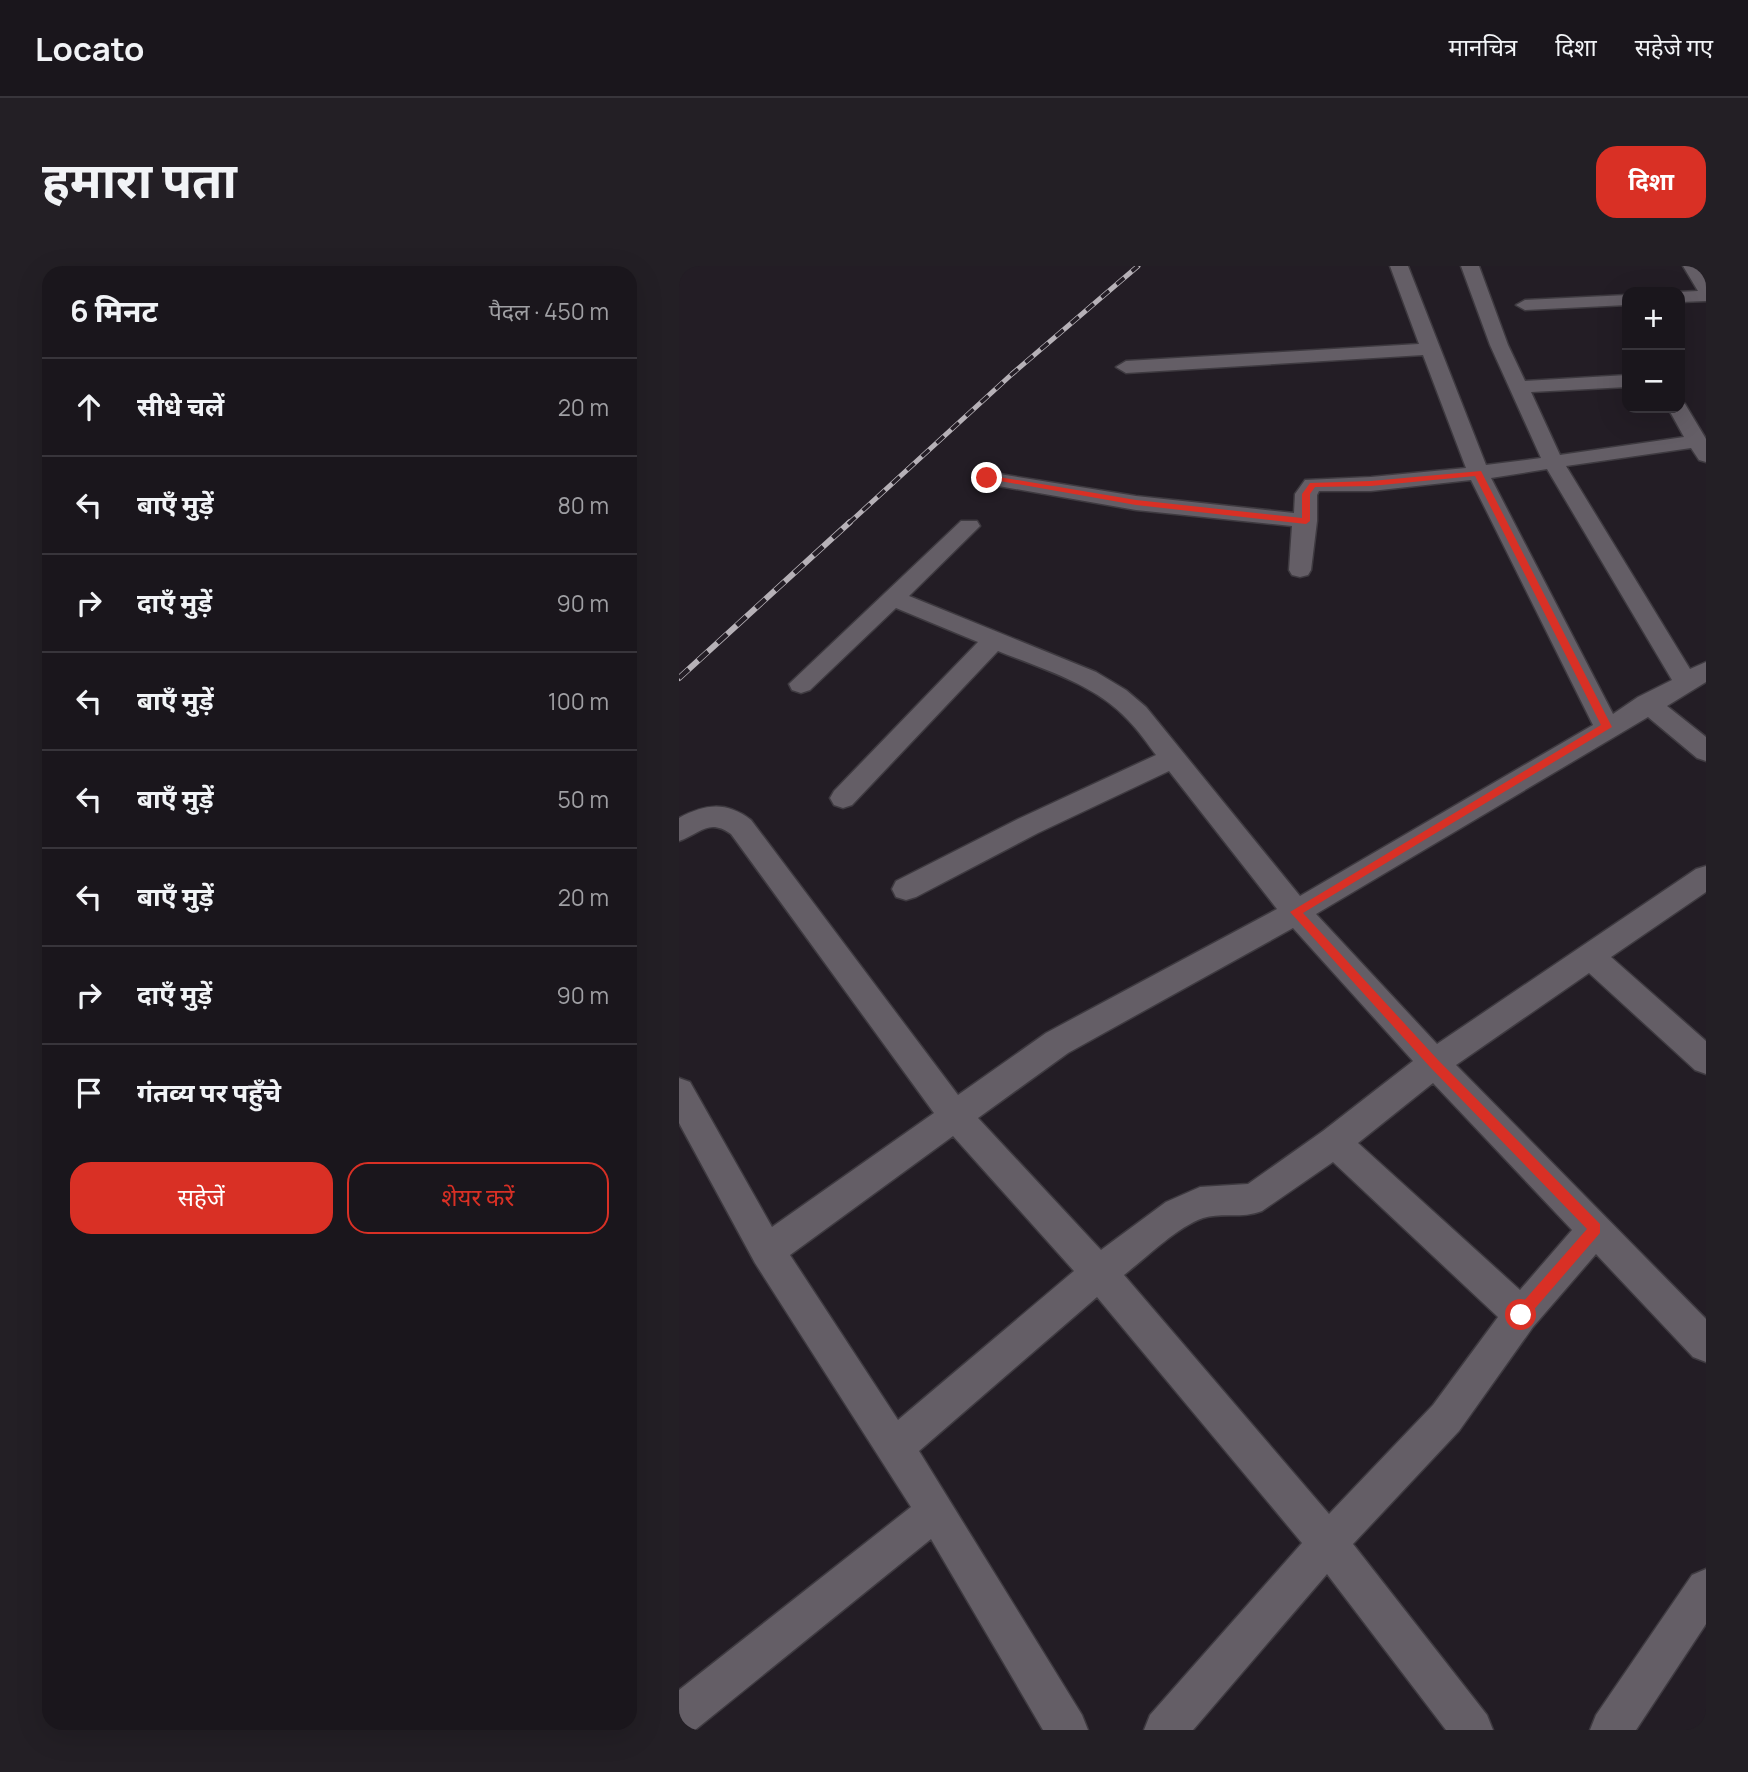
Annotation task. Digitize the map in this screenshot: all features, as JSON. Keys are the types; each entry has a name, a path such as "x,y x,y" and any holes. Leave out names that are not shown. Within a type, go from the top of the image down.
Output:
{"street":[{"path":"1399,266 1478,473 1607,727"},
{"path":"767,1251 1057,1043 1296,912 1696,676 1553,462 1499,345 1470,266"},
{"path":"1692,266 1706,290"},
{"path":"1685,297 1706,296"},
{"path":"1525,305 1622,300"},
{"path":"1126,367 1430,349"},
{"path":"1519,387 1622,381"},
{"path":"1300,570 1306,521 1306,494 1313,485 1371,484 1553,462 1701,449 1681,413"},
{"path":"987,478 1136,503 1306,521"},
{"path":"801,684 969,526"},
{"path":"892,598 1087,678 1117,696 1137,713 1296,912 1434,1063 1706,1344"},
{"path":"843,798 995,639"},
{"path":"1647,703 1706,751"},
{"path":"906,889 1028,826 1172,758"},
{"path":"679,830 709,816 721,814 728,816 741,827 955,1116 1099,1273 1328,1543 1472,1730"},
{"path":"894,1448 1099,1273 1190,1205 1215,1200 1249,1200 1334,1142 1434,1063 1706,877"},
{"path":"1591,957 1706,1060"},
{"path":"679,1092 767,1251 936,1511 1067,1730"},
{"path":"1334,1142 1521,1315"},
{"path":"1165,1730 1328,1543 1446,1418 1521,1315 1595,1229"},
{"path":"679,1716 936,1511"},
{"path":"1611,1730 1706,1589"}],"railway":[{"path":"848,524 1012,374 1138,266"},
{"path":"679,678 850,522"}],"route":[{"path":"987,478 1136,503 1306,521 1306,494 1313,485 1371,484 1478,473 1607,727 1296,912 1434,1063 1595,1229 1521,1315"}]}
